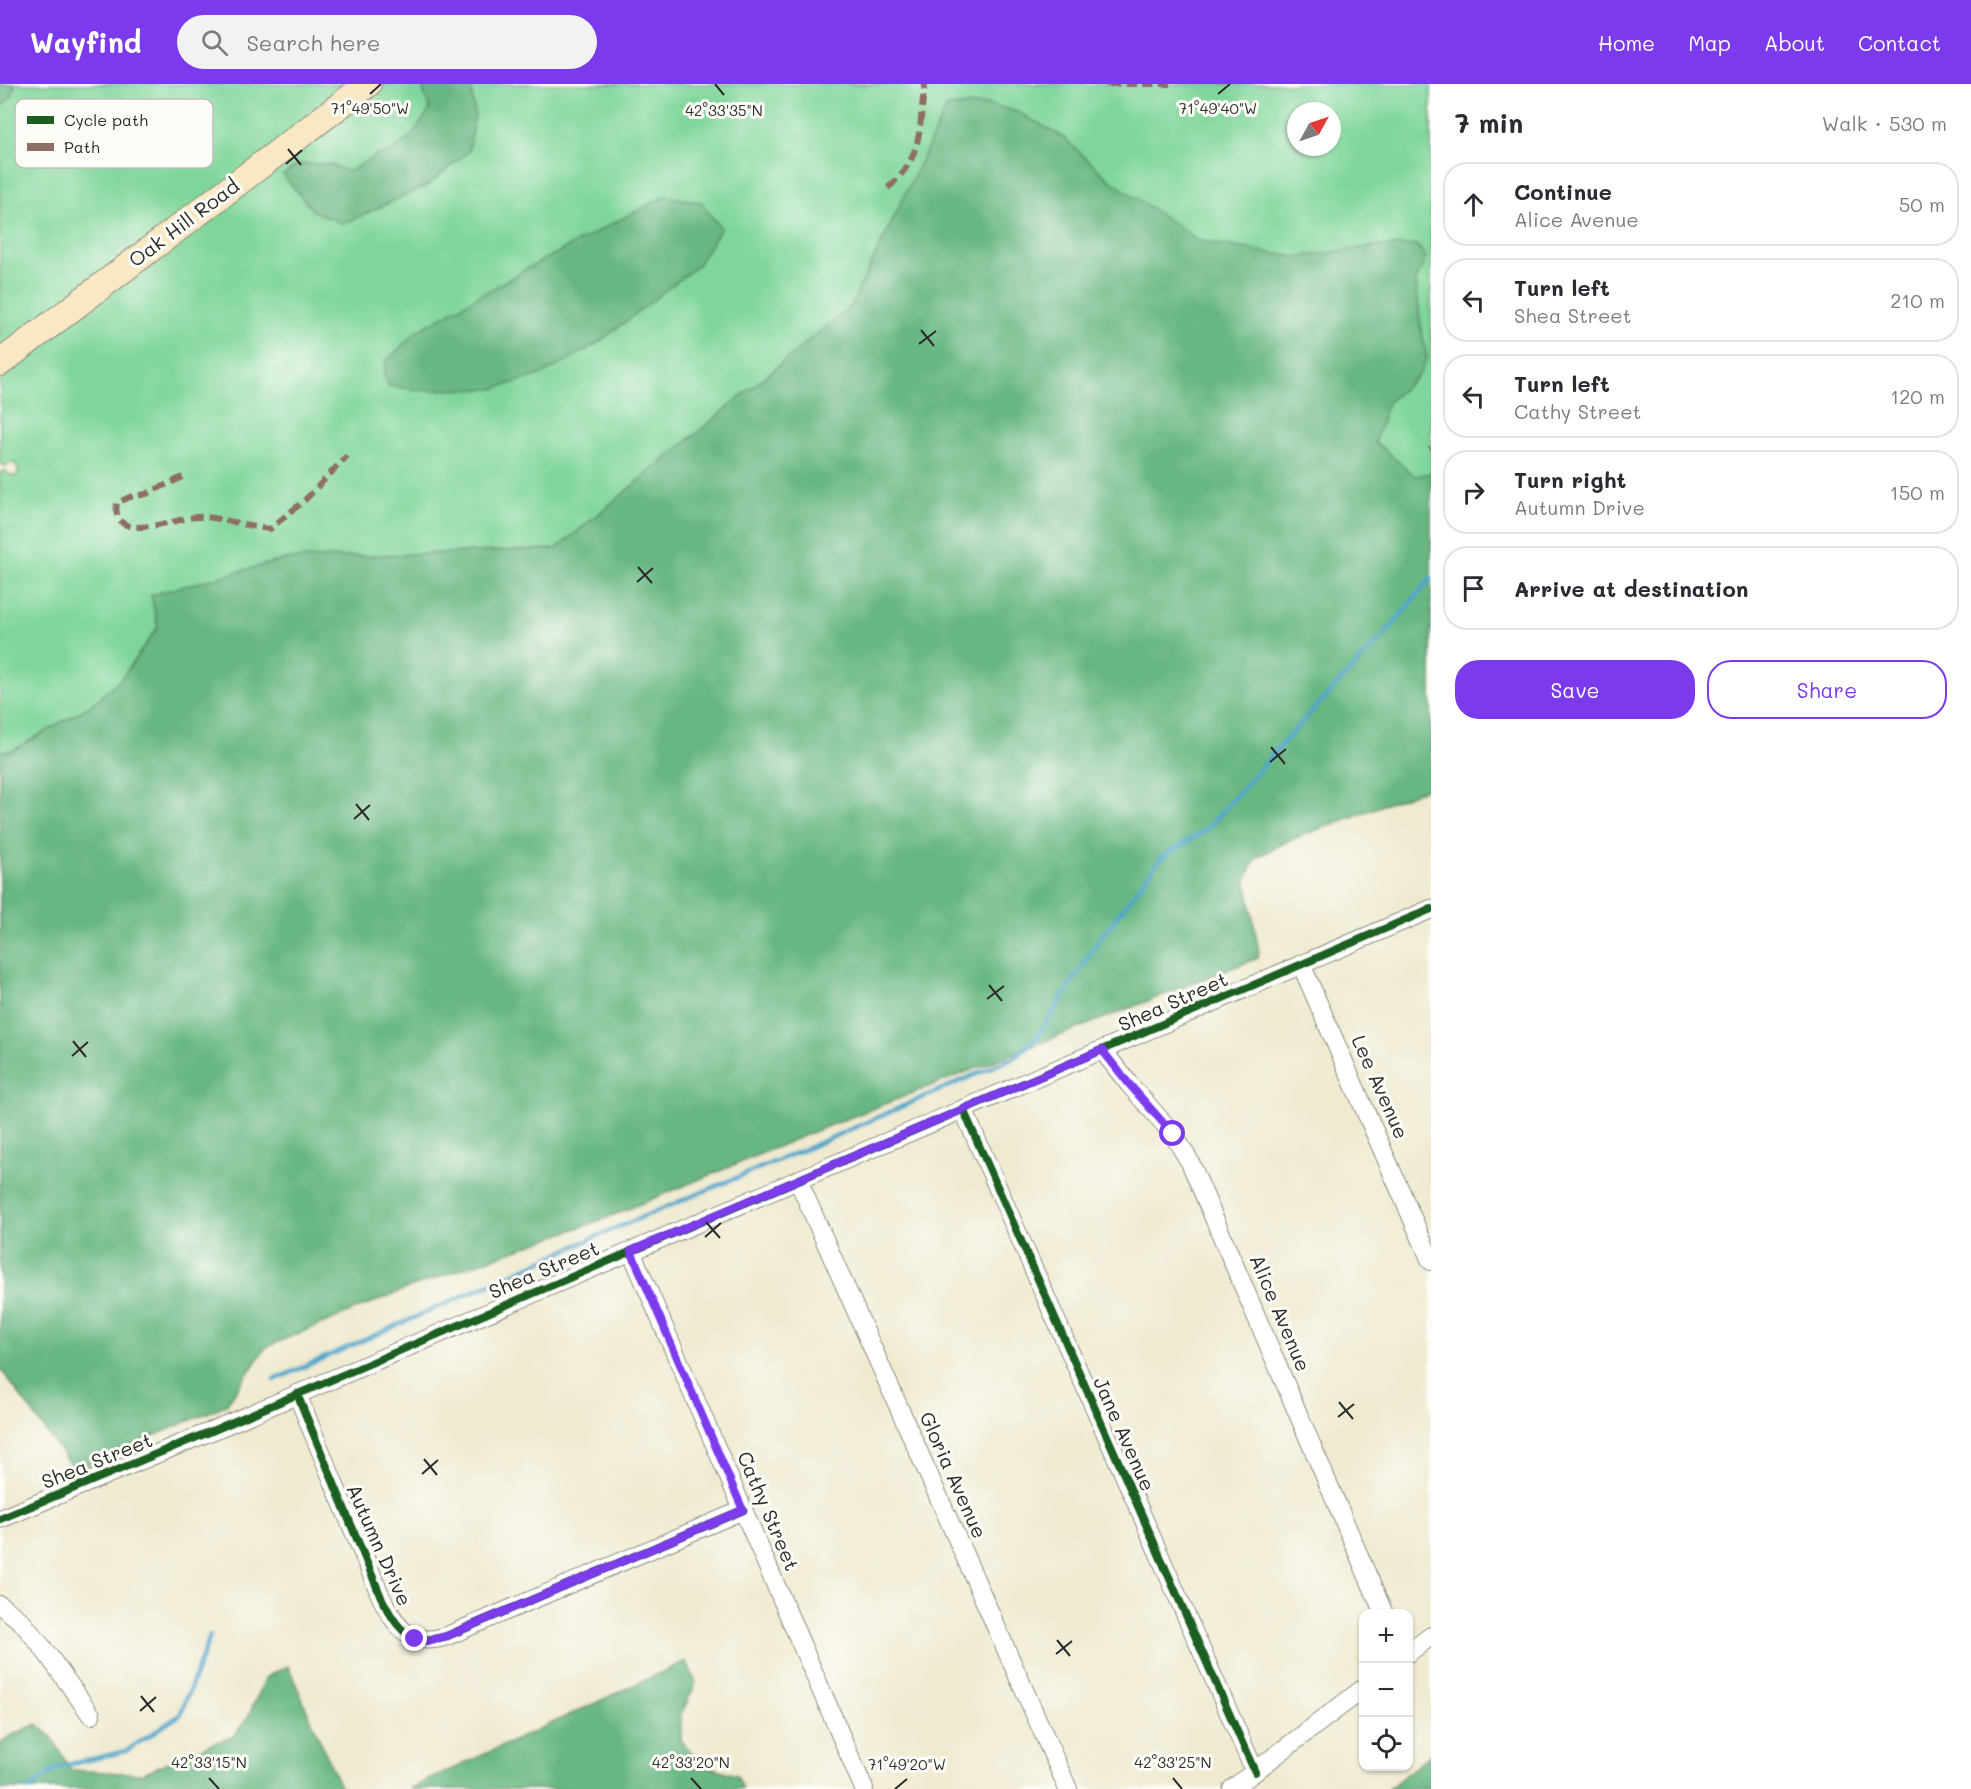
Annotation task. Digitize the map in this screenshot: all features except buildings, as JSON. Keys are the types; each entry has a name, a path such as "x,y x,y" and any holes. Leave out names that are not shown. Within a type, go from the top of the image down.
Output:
{"street":[{"name":"Oak Hill Road","path":"0,363 368,84"},
{"name":"Shea Street","path":"0,1519 1431,909"},
{"name":"Lee Avenue","path":"1301,964 1431,1261"},
{"name":"Alice Avenue","path":"1102,1050 1173,1134 1190,1162 1382,1609"},
{"name":"Jane Avenue","path":"963,1109 1255,1772"},
{"name":"Gloria Avenue","path":"798,1180 1068,1789"},
{"name":"Cathy Street","path":"631,1251 864,1789"},
{"name":"Autumn Drive","path":"297,1394 381,1597 398,1626 415,1639 426,1641 447,1636 743,1510"},
{"path":"0,1605 21,1621 91,1715"},
{"path":"1413,1649 1431,1636"},
{"path":"1232,1789 1359,1692"}],"green space":[{"path":"0,84 1431,84 1431,491 1110,208 947,107 851,306 556,549 287,559 151,595 158,627 122,678 90,706 12,751 0,751 0,472 6,471 9,475 15,476 19,473 16,464 10,463 6,466 0,464 0,377 7,371 0,362"},
{"path":"0,84 15,84 12,96 0,108"},
{"path":"421,84 471,84 475,115 469,151 428,185 343,224 313,211 283,175 298,164 329,164 349,172 377,155 392,152 413,134 430,109"},
{"path":"988,104 1018,112 1063,137 1111,181 1200,241 1295,257 1378,246 1417,245 1426,257 1416,281 1427,358 1419,375 1388,402 1375,442 1415,476 1431,473 1431,787 1290,840 1256,858 1246,880 1259,952 1258,958 813,1132 609,1217 403,1290 266,1347 226,1405 74,1470 0,1368 0,751 12,751 90,706 122,678 158,627 151,595 287,559 556,549 851,306 947,107"},
{"path":"665,196 701,202 721,228 698,265 598,343 543,374 493,389 420,390 389,386 384,376 386,361 417,331 530,267"},
{"path":"686,1661 696,1683 681,1715 681,1740 702,1765 737,1775 743,1789 409,1789"},
{"path":"288,1666 341,1789 0,1789 0,1743 37,1724 51,1736 71,1770 141,1774 234,1736 248,1717 266,1677"},
{"path":"1431,1754 1431,1789 1388,1789 1413,1771"}],"waterway":[{"path":"274,1380 609,1231 810,1147 1015,1057 1037,1037 1099,940 1161,858 1207,829 1299,725 1387,632 1431,578"},
{"path":"28,1789 59,1767 126,1751 180,1715 210,1636"}],"marked path":[{"path":"888,188 900,176 914,152 918,140 925,84"},
{"path":"1107,84 1170,84"},
{"path":"183,477 146,494 130,497 117,503 117,516 123,523 133,527 205,517 270,529 305,500 347,456"}],"cycle path":[{"path":"0,1519 214,1430 1431,909"},
{"path":"963,1109 1255,1772"},
{"path":"297,1394 381,1597 399,1626 414,1637 434,1639 447,1636 743,1510"}],"route":[{"path":"415,1639 437,1640 743,1510 631,1251 1102,1050 1173,1134"}]}
